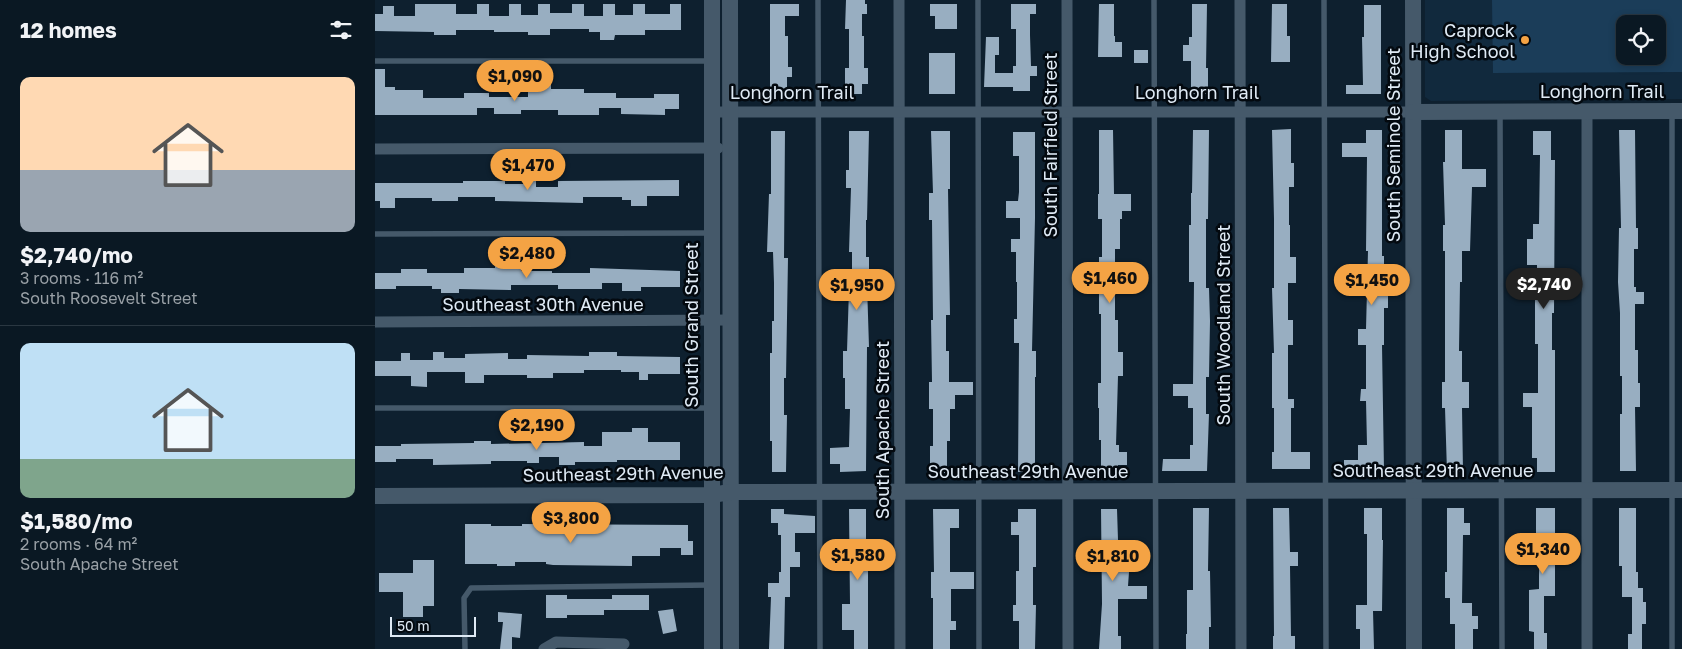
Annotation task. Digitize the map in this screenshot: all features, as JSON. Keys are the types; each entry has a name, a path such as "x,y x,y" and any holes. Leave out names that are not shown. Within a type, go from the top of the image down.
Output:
{"street":[{"name":"South Grand Street","path":"712,0 712,649"},
{"path":"730,0 731,649"},
{"name":"South Apache Street","path":"899,0 900,649"},
{"name":"South Fairfield Street","path":"1067,0 1068,649"},
{"name":"South Woodland Street","path":"1240,0 1241,649"},
{"name":"South Seminole Street","path":"1413,0 1413,649"},
{"name":"Longhorn Trail","path":"711,112 1677,111"},
{"path":"1587,112 1587,649"},
{"path":"375,149 730,148"},
{"name":"Southeast 30th Avenue","path":"375,322 731,320"},
{"name":"Southeast 29th Avenue","path":"375,496 712,495 730,492 899,491 1677,490"},
{"path":"544,649 556,642 624,644"}],"lane":[{"path":"819,0 820,649"},
{"path":"978,0 979,649"},
{"path":"1154,0 1156,649"},
{"path":"1324,0 1326,649"},
{"path":"375,61 712,61"},
{"path":"1672,649 1677,490 1677,111"},
{"path":"1500,112 1502,649"},
{"path":"375,234 711,233"},
{"path":"375,408 712,408"},
{"path":"465,649 464,598 471,588 712,585"}],"shaded area":[{"name":"Caprock High School","path":"1425,0 1682,0 1682,99 1431,101 1425,97"},
{"path":"1492,0 1682,0 1682,72 1493,73"}],"building":[{"path":"846,0 865,0 865,4 867,4 867,14 862,14 862,36 864,36 864,68 868,68 868,84 862,84 862,94 845,94 845,68 849,68 849,29 845,29"},
{"path":"415,4 456,4 456,14 477,14 477,4 489,4 489,16 509,16 509,4 521,4 521,15 538,15 538,4 550,4 550,13 572,13 572,4 584,4 584,16 603,16 603,4 615,4 615,15 633,15 633,4 645,4 645,14 670,14 670,4 681,4 681,30 645,30 645,35 615,35 614,40 600,40 600,32 589,32 589,29 550,29 550,35 528,35 528,32 494,32 494,30 456,30 456,35 434,35 434,32 375,31 375,14 383,14 383,6 394,6 394,16 415,16"},
{"path":"770,4 799,4 799,16 785,16 785,36 788,36 788,67 792,67 792,77 787,77 787,91 770,91"},
{"path":"930,4 957,4 957,29 935,29 935,16 930,16"},
{"path":"1011,4 1036,4 1036,14 1030,14 1030,35 1031,66 1037,66 1037,76 1030,76 1030,91 1013,91 1013,87 984,87 986,37 999,37 999,55 995,55 995,73 1013,73 1013,66 1016,66 1016,29 1011,29"},
{"path":"1099,4 1114,4 1114,36 1115,42 1122,42 1122,57 1098,57"},
{"path":"1192,4 1207,4 1206,68 1208,68 1208,94 1191,94 1191,61 1183,61 1183,45 1189,45 1189,37 1192,37"},
{"path":"1272,4 1287,4 1287,36 1290,36 1290,62 1271,62"},
{"path":"1364,5 1381,5 1381,94 1346,94 1346,85 1363,85 1362,37 1364,37"},
{"path":"1134,50 1148,50 1148,63 1134,63"},
{"path":"929,53 955,53 955,94 929,94"},
{"path":"375,69 385,69 385,87 395,87 395,90 423,90 423,98 464,98 464,93 489,93 489,97 528,97 528,82 551,82 551,89 584,89 584,93 616,93 616,98 654,98 654,94 679,94 679,109 665,109 665,115 621,114 621,108 599,108 599,115 558,115 558,110 521,110 521,114 494,114 494,108 477,108 477,115 375,115"},
{"path":"1291,129 1291,163 1294,163 1294,187 1289,187 1290,257 1296,257 1296,283 1288,283 1288,320 1293,320 1293,345 1288,345 1288,399 1294,399 1294,408 1291,408 1291,452 1310,452 1310,469 1272,469 1272,452 1274,452 1272,288 1274,288 1274,219 1272,130"},
{"path":"1099,130 1113,130 1114,194 1131,194 1131,211 1122,211 1122,219 1120,219 1120,249 1115,249 1115,272 1128,272 1128,283 1115,283 1115,320 1118,320 1118,352 1123,352 1123,376 1118,376 1116,445 1119,445 1119,452 1127,452 1127,465 1118,465 1118,472 1101,472 1101,440 1099,440 1098,383 1101,383 1101,314 1099,314 1099,257 1102,257 1102,219 1098,219"},
{"path":"1193,130 1209,130 1208,219 1206,219 1206,288 1209,288 1210,321 1209,377 1206,377 1206,414 1209,414 1207,471 1162,471 1163,459 1190,459 1190,445 1193,445 1193,408 1188,408 1188,396 1173,396 1173,384 1193,384 1194,282 1189,282 1189,225 1191,225"},
{"path":"1366,130 1382,130 1382,256 1384,256 1384,288 1388,288 1388,308 1384,308 1384,345 1382,345 1384,471 1344,471 1344,460 1358,460 1358,445 1367,445 1366,401 1360,401 1361,389 1366,389 1366,345 1358,345 1358,329 1366,329 1368,251 1366,251 1367,157 1342,157 1342,143 1366,143"},
{"path":"1445,130 1462,130 1462,169 1486,169 1486,187 1472,187 1470,251 1462,251 1459,351 1462,351 1462,382 1469,382 1469,408 1462,408 1463,472 1447,472 1445,408 1442,408 1442,382 1445,382 1443,162 1445,162"},
{"path":"1619,130 1635,130 1638,249 1634,249 1634,287 1636,287 1636,292 1644,292 1644,304 1635,304 1635,350 1638,350 1638,383 1640,383 1640,407 1635,407 1636,471 1620,471 1622,376 1620,376 1618,282 1619,228 1621,228"},
{"path":"771,131 785,131 784,258 788,258 786,378 784,378 784,415 787,415 786,472 772,472 772,441 770,441 770,353 772,353 772,321 774,321 773,252 767,252 769,194 771,194"},
{"path":"849,131 869,131 866,220 866,257 869,257 869,284 867,284 869,347 867,347 866,471 840,472 840,464 830,464 830,448 849,447 850,409 845,409 843,351 847,351 849,289 852,289 852,252 849,252 851,188 846,188 846,170 849,170"},
{"path":"931,131 950,131 950,189 948,189 950,315 946,315 946,351 949,351 949,382 973,382 973,395 955,395 955,409 950,409 947,473 930,473 930,446 933,446 933,409 929,409 929,382 932,382 931,320 933,320 932,220 929,220 929,193 933,193"},
{"path":"1533,131 1551,131 1551,160 1555,160 1552,350 1555,350 1555,472 1537,472 1537,458 1532,458 1532,407 1523,407 1523,393 1538,393 1538,344 1535,344 1537,265 1527,265 1527,239 1533,239 1533,224 1539,224 1540,155 1533,155"},
{"path":"1013,132 1035,132 1032,351 1036,351 1035,472 1018,472 1019,343 1014,343 1014,319 1017,319 1017,282 1016,252 1011,252 1011,239 1020,239 1020,218 1006,218 1006,201 1018,201 1019,192 1019,156 1013,156"},
{"path":"526,180 536,180 536,187 558,187 558,181 679,180 679,196 647,196 647,206 631,206 631,200 622,200 622,197 583,197 583,203 495,201 495,197 458,197 458,201 432,201 432,198 395,198 395,208 380,208 380,201 375,201 375,183 505,181 505,184 526,184"},
{"path":"495,266 521,266 521,271 552,271 552,273 590,273 590,268 680,271 680,287 641,287 641,291 622,291 622,283 602,283 602,289 558,289 558,285 511,285 511,290 459,289 459,293 441,293 441,289 432,289 432,286 396,286 396,289 375,289 375,273 401,273 401,269 427,269 427,273 464,273 464,268 495,268"},
{"path":"433,352 444,352 444,358 465,358 465,354 508,353 508,359 527,359 527,355 589,356 589,352 617,352 617,356 680,357 680,374 648,374 648,380 639,380 639,372 584,370 584,373 553,373 553,378 527,378 527,375 484,375 484,383 465,383 465,372 427,372 427,387 411,386 411,376 375,376 375,361 401,361 401,353 410,353 410,360 433,360"},
{"path":"632,428 648,428 648,442 680,442 680,460 575,462 575,465 559,465 559,457 539,457 539,463 491,461 491,464 433,465 433,459 396,459 396,462 375,462 375,446 491,441 491,444 584,442 584,446 602,446 602,432 632,432"},
{"path":"1193,508 1209,508 1208,571 1210,571 1211,627 1209,627 1209,649 1186,649 1187,590 1193,590"},
{"path":"1273,508 1289,508 1290,552 1298,552 1298,566 1290,566 1291,636 1295,636 1295,649 1273,649"},
{"path":"1364,508 1382,508 1382,611 1373,611 1374,649 1360,649 1360,629 1356,629 1356,605 1367,605 1367,534 1364,534"},
{"path":"1447,508 1464,508 1464,523 1470,523 1470,535 1463,535 1462,603 1472,603 1472,616 1478,616 1478,629 1473,629 1473,649 1455,649 1455,624 1450,624 1450,598 1445,598"},
{"path":"1536,508 1555,508 1555,596 1544,596 1544,633 1547,633 1547,649 1534,649 1534,632 1529,631 1529,590 1539,589 1539,534 1536,534"},
{"path":"1619,508 1636,508 1636,572 1638,572 1638,588 1643,588 1643,602 1646,602 1646,624 1642,624 1642,649 1628,649 1628,634 1632,634 1632,597 1622,597 1622,566 1619,566"},
{"path":"771,509 784,509 784,514 815,516 815,533 795,533 795,552 800,552 800,567 790,567 790,597 785,597 784,649 769,649 771,597 768,597 768,583 779,583 779,572 781,572 781,535 778,535 778,523 771,523"},
{"path":"849,509 866,509 866,541 868,541 868,649 854,649 854,630 842,630 842,604 850,604"},
{"path":"933,509 959,509 959,528 950,528 950,572 974,572 974,589 951,589 951,621 956,621 956,630 950,630 950,649 933,649 931,572 934,572"},
{"path":"1018,509 1036,509 1036,567 1033,567 1033,605 1036,605 1035,649 1019,649 1019,621 1013,621 1013,605 1016,605 1016,571 1019,571 1019,535 1011,535 1011,522 1018,522"},
{"path":"1101,509 1117,509 1119,571 1129,572 1128,586 1147,586 1147,599 1118,599 1118,636 1121,636 1121,649 1099,649 1102,604"},
{"path":"465,524 491,524 491,526 522,526 522,524 688,525 688,541 693,541 693,555 681,555 681,548 660,548 660,556 632,556 632,566 553,565 546,564 546,562 515,562 515,566 465,564"},
{"path":"413,560 434,560 434,606 423,606 423,617 403,617 403,592 379,592 379,573 413,573"},
{"path":"546,595 567,595 567,599 612,599 612,595 649,595 649,610 604,610 604,615 567,615 567,618 546,618"},
{"path":"673,609 677,631 663,634 658,611"},
{"path":"498,612 522,614 520,638 512,637 512,649 500,649 503,622 498,622"}],"place":[{"name":"Caprock High School","path":"1525,40"}]}
